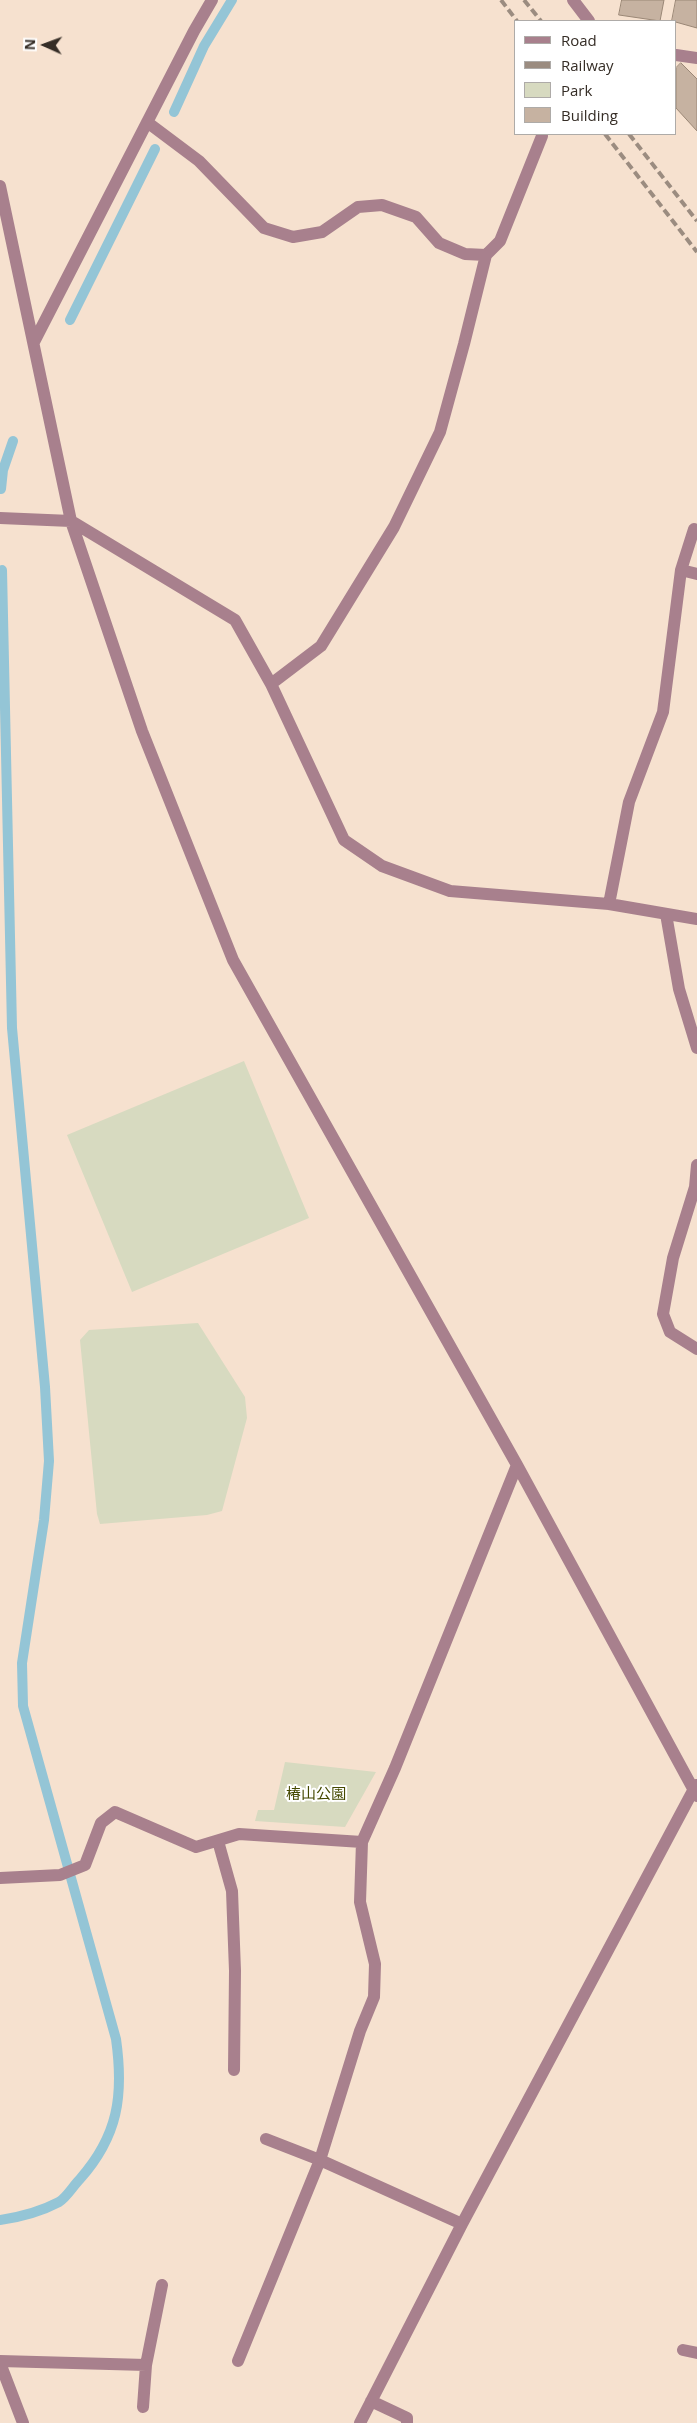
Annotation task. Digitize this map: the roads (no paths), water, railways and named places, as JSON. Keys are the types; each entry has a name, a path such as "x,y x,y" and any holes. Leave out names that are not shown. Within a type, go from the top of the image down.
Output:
{"street":[{"path":"34,342 212,0"},
{"path":"573,0 588,20"},
{"path":"677,55 697,58"},
{"path":"147,122 199,161 264,228 293,238 322,232 358,207 382,205 416,217 439,243 465,254 486,255"},
{"path":"271,684 321,646 394,527 440,432 486,255 500,241 542,136"},
{"path":"0,186 71,521 142,731 232,960 696,1789 462,2224 360,2423"},
{"path":"0,518 71,521 235,620 271,684 344,840 382,866 450,891 609,904 697,920"},
{"path":"609,904 629,802 663,712 682,570 694,529"},
{"path":"682,570 697,574"},
{"path":"666,914 679,988 697,1048"},
{"path":"697,1165 695,1187 673,1258 664,1314 670,1332 697,1349"},
{"path":"238,2361 320,2160 360,2031 374,1996 374,1964 360,1902 362,1842 394,1768 516,1465"},
{"path":"0,1878 60,1875 85,1865 101,1823 115,1812 196,1847 239,1834 362,1842"},
{"path":"218,1841 232,1892 235,1971 234,2070"},
{"path":"266,2139 320,2160 462,2224"},
{"path":"143,2407 146,2365 162,2285"},
{"path":"683,2350 697,2353"},
{"path":"23,2423 0,2362 146,2365"},
{"path":"371,2400 407,2418 407,2423"}],"waterway":[{"path":"174,112 204,46 232,0"},
{"path":"70,320 155,149"},
{"path":"1,489 3,470 13,441"},
{"path":"0,2220 23,2216 45,2209 62,2200 93,2163 103,2147 115,2114 119,2079 116,2039 23,1706 22,1663 44,1520 49,1461 45,1387 12,1028 2,570"}],"railway":[{"path":"501,0 516,20"},
{"path":"524,0 540,20"},
{"path":"606,135 697,252"},
{"path":"630,135 697,221"}],"park label":[{"name":"椿山公園","path":"316,1795"}]}
